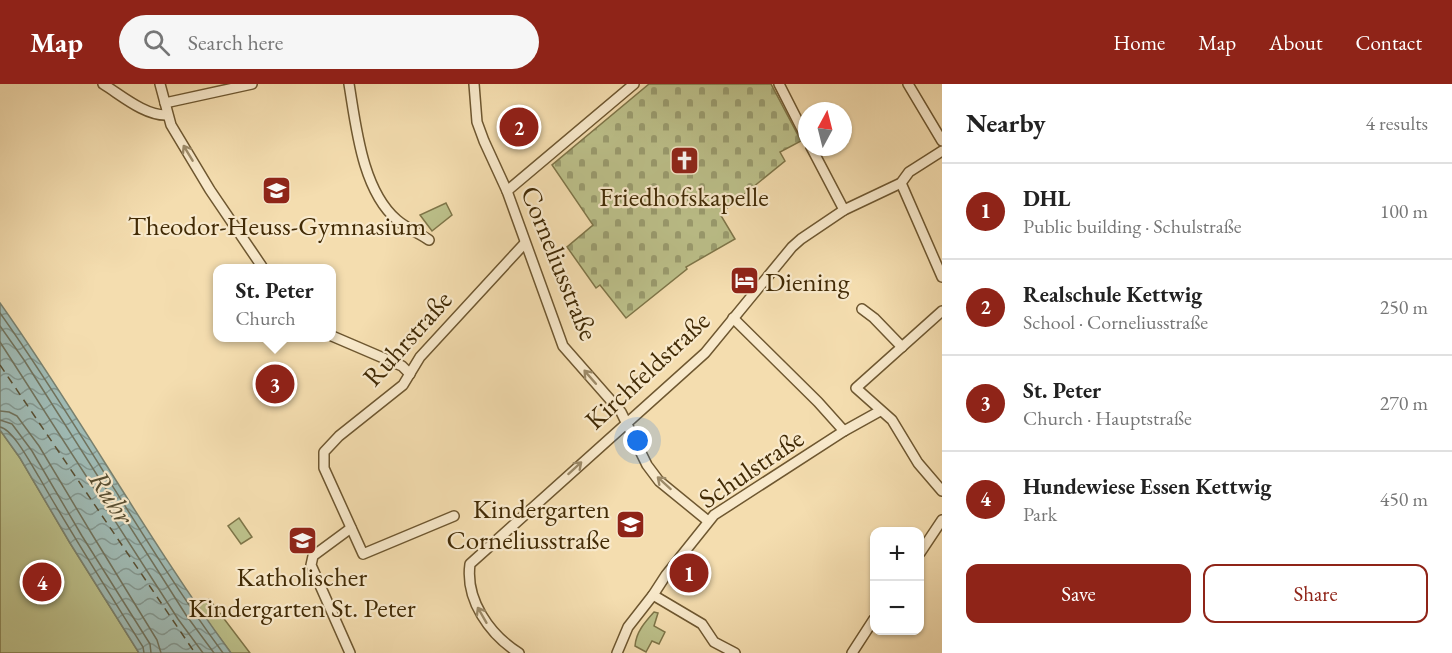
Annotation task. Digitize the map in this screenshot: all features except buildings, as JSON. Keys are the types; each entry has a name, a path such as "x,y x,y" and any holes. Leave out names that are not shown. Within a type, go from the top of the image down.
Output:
{"street":[{"path":"103,84 149,112 167,115"},
{"path":"160,84 171,125 210,190 260,264"},
{"path":"165,103 252,84"},
{"path":"349,84 361,150 376,192 396,219 429,240"},
{"name":"Corneliusstraße","path":"474,84 477,122 483,141 507,191 563,346 621,412 646,465 659,481 708,522"},
{"path":"507,191 634,84"},
{"path":"908,84 942,141"},
{"path":"783,85 798,119"},
{"name":"Kirchfeldstraße","path":"519,653 501,640 482,615 470,588 470,564 705,352 801,239 844,210 901,183 909,172 942,151"},
{"path":"816,156 844,210"},
{"path":"901,183 942,276"},
{"name":"Ruhrstraße","path":"454,516 363,554 324,468 324,452 339,436 403,385 420,357 525,243"},
{"path":"862,309 902,347"},
{"path":"942,311 856,388 892,420 918,463 942,490"},
{"path":"733,318 844,431"},
{"path":"336,338 402,366 410,374"},
{"name":"Schulstraße","path":"617,653 628,627 714,515 844,431 880,411"},
{"path":"924,547 942,520"},
{"path":"350,653 310,565 313,556 351,528"},
{"path":"653,595 702,624 714,642 735,653"},
{"path":"852,653 870,625"},
{"name":"Schulstraße","path":"622,653 623,639"}],"green space":[{"path":"649,84 771,84 798,135 798,143 780,152 785,161 720,214 735,239 686,267 687,269 626,318 600,285 596,288 567,247 593,225 552,165"},
{"path":"446,203 452,215 432,231 420,215"},
{"path":"0,430 20,458 139,653 0,653"},
{"path":"239,518 252,537 241,544 228,526"},
{"path":"209,599 250,653 231,653 197,607"},
{"path":"654,612 658,613 654,626 665,632 659,644 652,641 646,652 635,646 637,636"}],"water":[{"name":"Ruhr","path":"0,303 59,390 171,567 231,653 139,653 20,458 0,430"}],"ferry route":[{"path":"0,365 195,653"}],"place":[{"name":"Realschule Kettwig","path":"519,127"},
{"name":"Friedhofskapelle","path":"684,161"},
{"name":"Theodor-Heuss-Gymnasium","path":"277,190"},
{"name":"Diening","path":"744,281"},
{"name":"St. Peter","path":"275,384"},
{"name":"Kindergarten Corneliusstraße","path":"631,524"},
{"name":"Katholischer Kindergarten St. Peter","path":"302,541"},
{"name":"DHL","path":"689,573"},
{"name":"Hundewiese Essen Kettwig","path":"42,582"}]}
